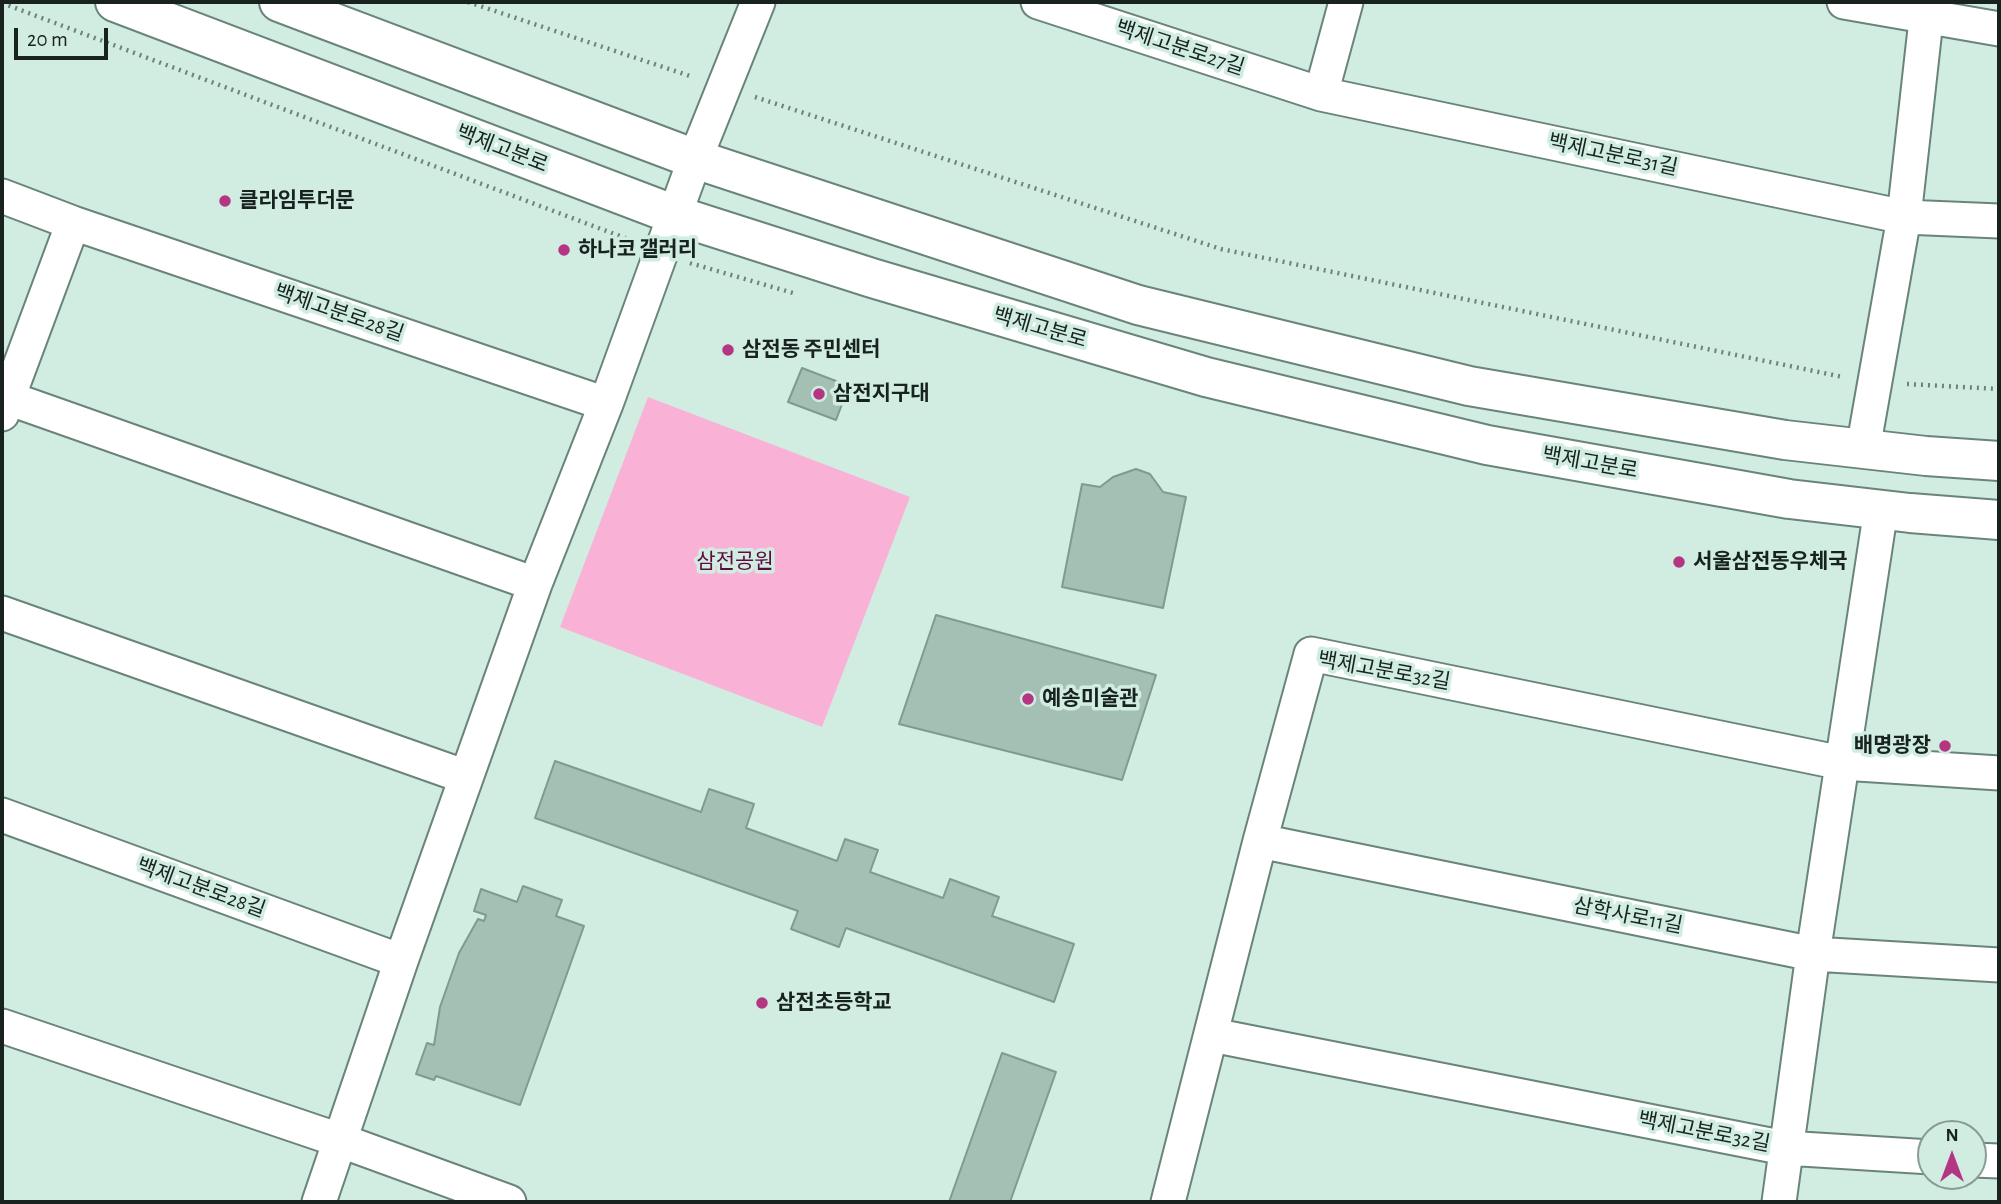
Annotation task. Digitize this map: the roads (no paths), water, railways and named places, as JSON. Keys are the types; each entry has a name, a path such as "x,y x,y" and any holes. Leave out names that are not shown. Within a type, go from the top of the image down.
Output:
{"main road":[{"name":"백제고분로","path":"115,2 675,215 872,278 1206,377 1487,445 1789,499 1999,520"},
{"path":"279,2 695,159 1138,305 1469,386 1785,440 1999,461"}],"street":[{"path":"318,1202 535,584 606,404 695,159 758,2"},
{"name":"백제고분로27길","path":"1038,2 1321,94"},
{"path":"1321,94 1346,2"},
{"path":"1844,2 1927,10 1999,29"},
{"path":"1863,449 1904,217 1927,10"},
{"name":"백제고분로31길","path":"1321,94 1904,217 1999,221"},
{"name":"백제고분로28길","path":"2,196 72,223 606,404"},
{"path":"72,223 5,406 535,584"},
{"name":"백제고분로32길","path":"1779,1202 1813,954 1881,509"},
{"path":"2,613 466,777"},
{"name":"백제고분로32길","path":"1168,1202 1311,654 1842,763 1999,772"},
{"name":"백제고분로28길","path":"2,815 401,961"},
{"name":"삼학사로11길","path":"1260,842 1813,954 1999,965"},
{"path":"2,1026 339,1140 509,1202"},
{"name":"백제고분로32길","path":"1212,1035 1785,1148 1917,1156"}],"place":[{"name":"클라임투더문","path":"225,201"},
{"name":"하나코 갤러리","path":"564,250"},
{"name":"삼전동 주민센터","path":"728,350"},
{"name":"삼전지구대","path":"819,394"},
{"name":"서울삼전동우체국","path":"1679,562"},
{"name":"예송미술관","path":"1028,699"},
{"name":"배명광장","path":"1945,746"},
{"name":"삼전초등학교","path":"762,1003"}],"park label":[{"name":"삼전공원","path":"735,562"}]}
